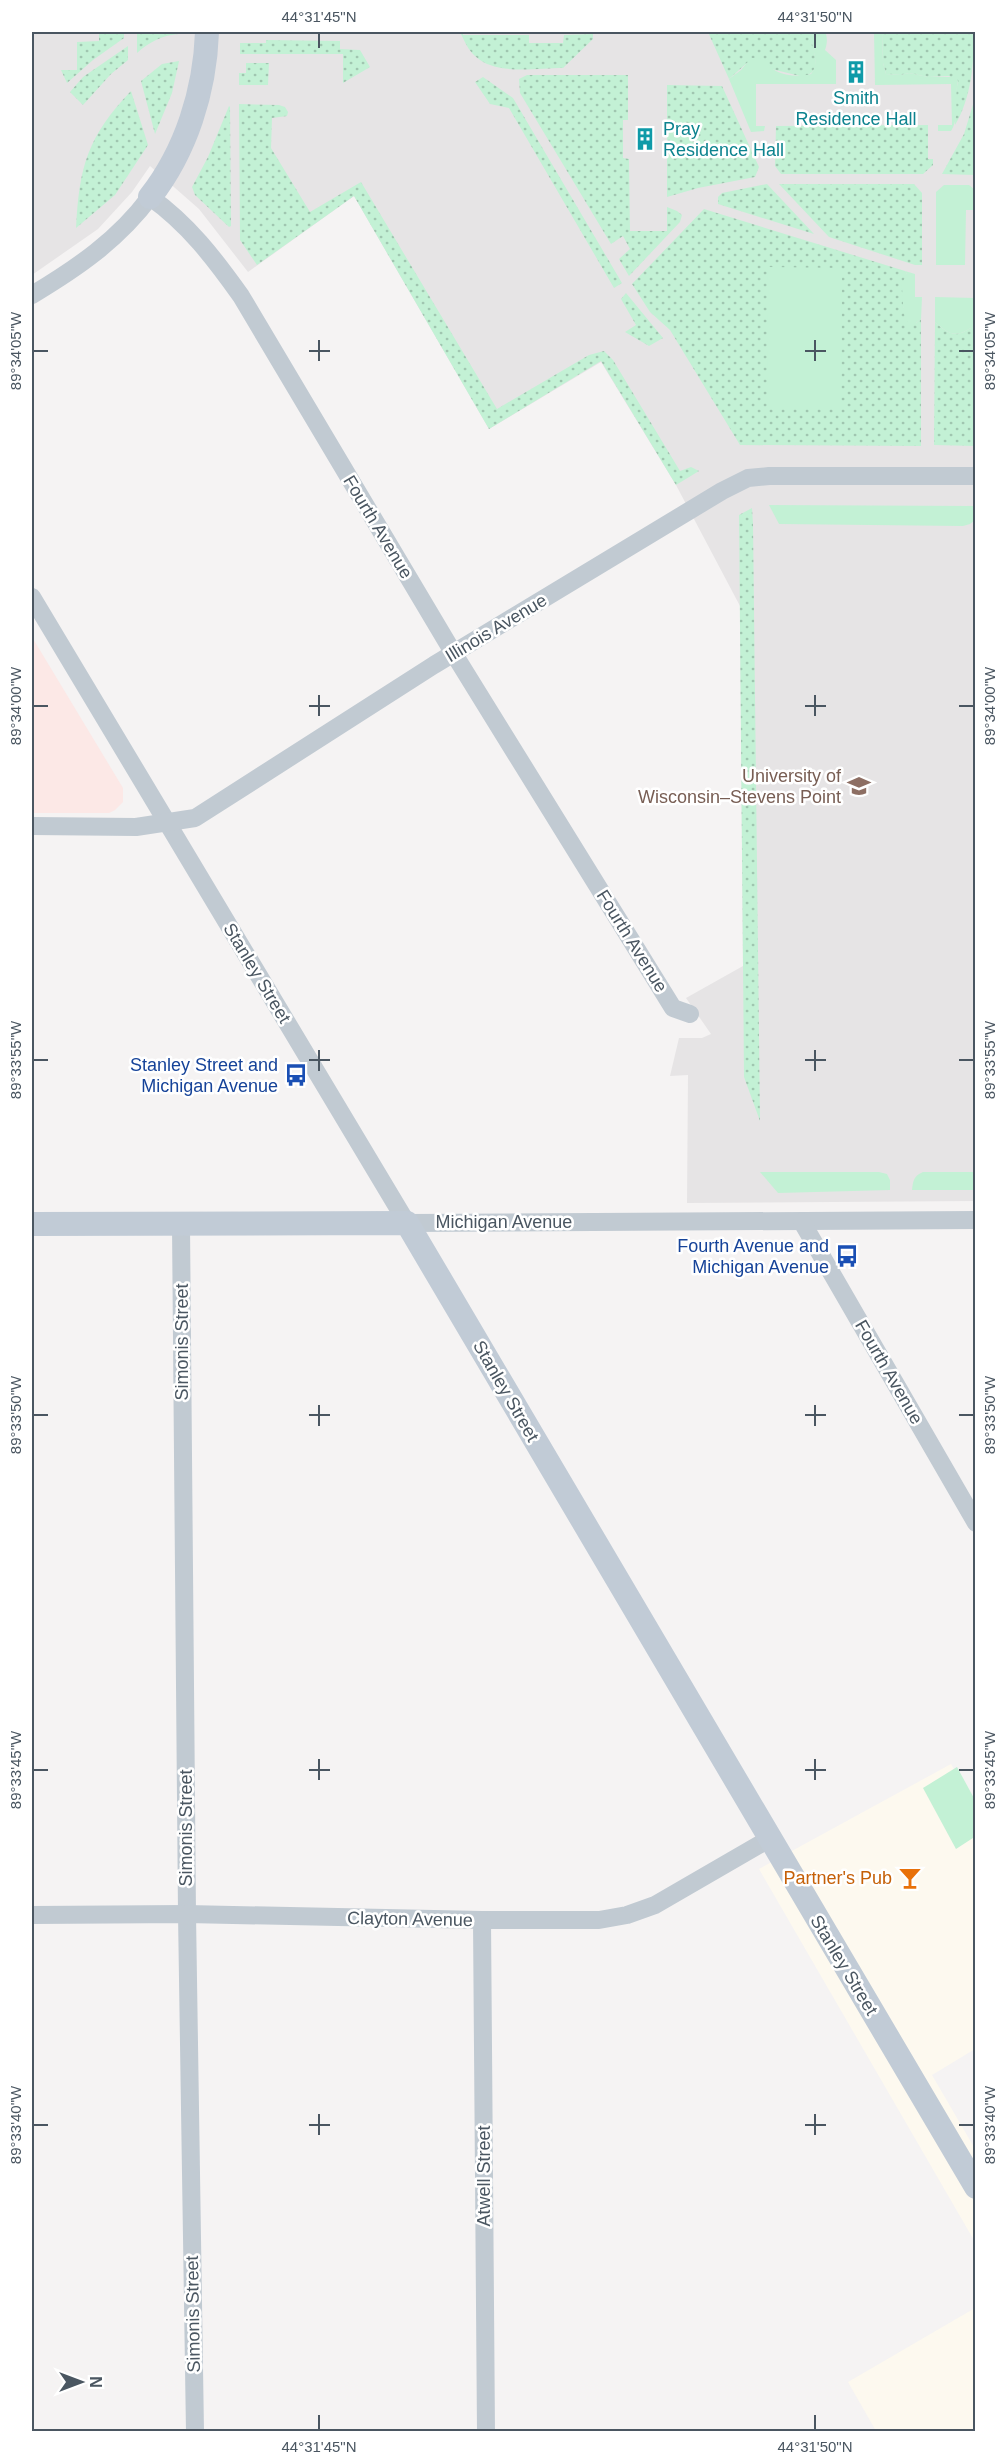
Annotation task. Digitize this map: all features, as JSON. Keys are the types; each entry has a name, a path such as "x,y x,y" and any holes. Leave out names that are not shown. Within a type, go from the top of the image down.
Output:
{"street":[{"path":"32,295 93,256 126,226 165,178 190,123 201,83 207,32"},
{"name":"Fourth Avenue","path":"150,198 172,213 203,245 241,296 454,654 673,1008 690,1014"},
{"name":"Illinois Avenue","path":"32,826 136,827 195,818 454,654 722,491 748,478 769,476 975,476"},
{"name":"Stanley Street","path":"32,597 407,1223 975,2187"},
{"name":"Michigan Avenue","path":"32,1224 975,1220"},
{"name":"Fourth Avenue","path":"802,1222 975,1523"},
{"name":"Simonis Street","path":"181,1225 187,1914 195,2432"},
{"name":"Clayton Avenue","path":"32,1915 187,1914 599,1920 627,1915 656,1905 769,1839"},
{"name":"Atwell Street","path":"482,1920 486,2432"}],"shaded area":[{"name":"University of Wisconsin–Stevens Point","path":"32,32 975,32 975,1201 687,1203 688,1075 670,1076 679,1038 702,1038 711,1034 686,998 743,966 740,606 676,485 601,362 489,429 354,196 248,272 199,209 150,166 132,192 98,229 32,275"},
{"path":"32,637 123,788 123,802 109,813 32,813"},
{"path":"951,1764 975,1807 975,2049 932,2075 975,2149 975,2242 759,1869"},
{"path":"975,2308 975,2431 876,2431 848,2382"}],"green space":[{"path":"99,32 124,32 124,38 93,60 67,83 61,70 77,70 77,42 99,41"},
{"path":"137,32 179,32 179,34 156,40 137,53"},
{"path":"460,32 463,32 463,35 529,35 529,43 563,43 564,35 593,34 593,39 563,68 517,70 494,66 475,56 466,45"},
{"path":"708,32 813,32 816,63 811,73 804,77 747,63 729,79"},
{"path":"813,32 825,32 827,36 825,50 836,60 836,84 756,84 756,126 765,126 764,131 751,132 729,79 751,58 764,60 776,71 784,74 798,76 811,74 815,64"},
{"path":"874,32 882,32 883,63 886,74 909,73 928,77 956,77 958,81 956,114 951,131 938,131 938,125 952,125 951,84 875,85"},
{"path":"882,32 973,32 971,80 965,104 955,125 958,81 949,76 886,74 883,63"},
{"path":"266,40 340,41 340,49 360,50 370,67 343,83 343,54 240,54 240,43 266,43"},
{"path":"128,46 128,60 111,74 83,105 70,92 83,77"},
{"path":"179,61 172,93 155,134 141,81 162,64"},
{"path":"246,63 269,63 268,85 239,85 239,73 246,73"},
{"path":"527,75 628,75 628,120 623,120 623,158 629,159 630,231 667,231 667,207 682,215 680,222 629,276 619,259 630,249 623,236 611,244 520,93 519,79"},
{"path":"483,77 513,98 622,283 614,288 509,108 490,104 475,82"},
{"path":"667,85 722,86 759,167 755,177 698,188 667,197"},
{"path":"131,91 148,145 115,195 76,228 80,187 88,153 95,138 116,107"},
{"path":"975,98 975,175 942,174 964,134"},
{"path":"239,104 285,107 288,112 287,116 272,118 271,148 310,212 361,182 497,409 589,355 604,351 613,360 680,471 691,467 699,471 676,485 601,361 489,429 354,196 257,265 240,240"},
{"path":"229,106 231,226 229,227 195,195 192,187 208,157"},
{"path":"928,125 928,159 933,159 933,165 923,174 781,174 775,166 776,126"},
{"path":"767,184 814,234 718,204 718,197 722,193"},
{"path":"779,184 914,184 922,193 922,265 915,265 829,237"},
{"path":"944,185 969,185 975,190 975,210 966,210 965,265 936,265 936,192"},
{"path":"704,209 905,271 907,274 903,307 916,323 921,319 921,446 740,445 670,330 650,312 632,284"},
{"path":"768,267 842,268 841,407 767,407"},
{"path":"905,271 915,274 915,297 922,297 921,319 916,323 908,323 904,314 901,285 907,274"},
{"path":"626,293 663,338 649,346 625,332 636,325 621,299"},
{"path":"935,297 975,298 975,328 957,334 950,333 941,327 935,322"},
{"path":"935,322 953,334 975,328 975,446 934,445"},
{"path":"769,505 975,506 975,520 963,526 779,524"},
{"path":"752,508 760,1121 744,1077 739,515"},
{"path":"760,1172 879,1172 887,1174 890,1180 890,1190 778,1193"},
{"path":"923,1172 975,1172 975,1190 912,1190 914,1179"},
{"path":"957,1767 975,1800 976,1836 956,1849 923,1788"}],"place":[{"name":"Smith Residence Hall","path":"856,72"},
{"name":"Pray Residence Hall","path":"645,139"},
{"name":"University of Wisconsin–Stevens Point","path":"859,786"},
{"name":"Stanley Street and Michigan Avenue","path":"296,1075"},
{"name":"Fourth Avenue and Michigan Avenue","path":"847,1256"},
{"name":"Partner's Pub","path":"910,1878"}]}
